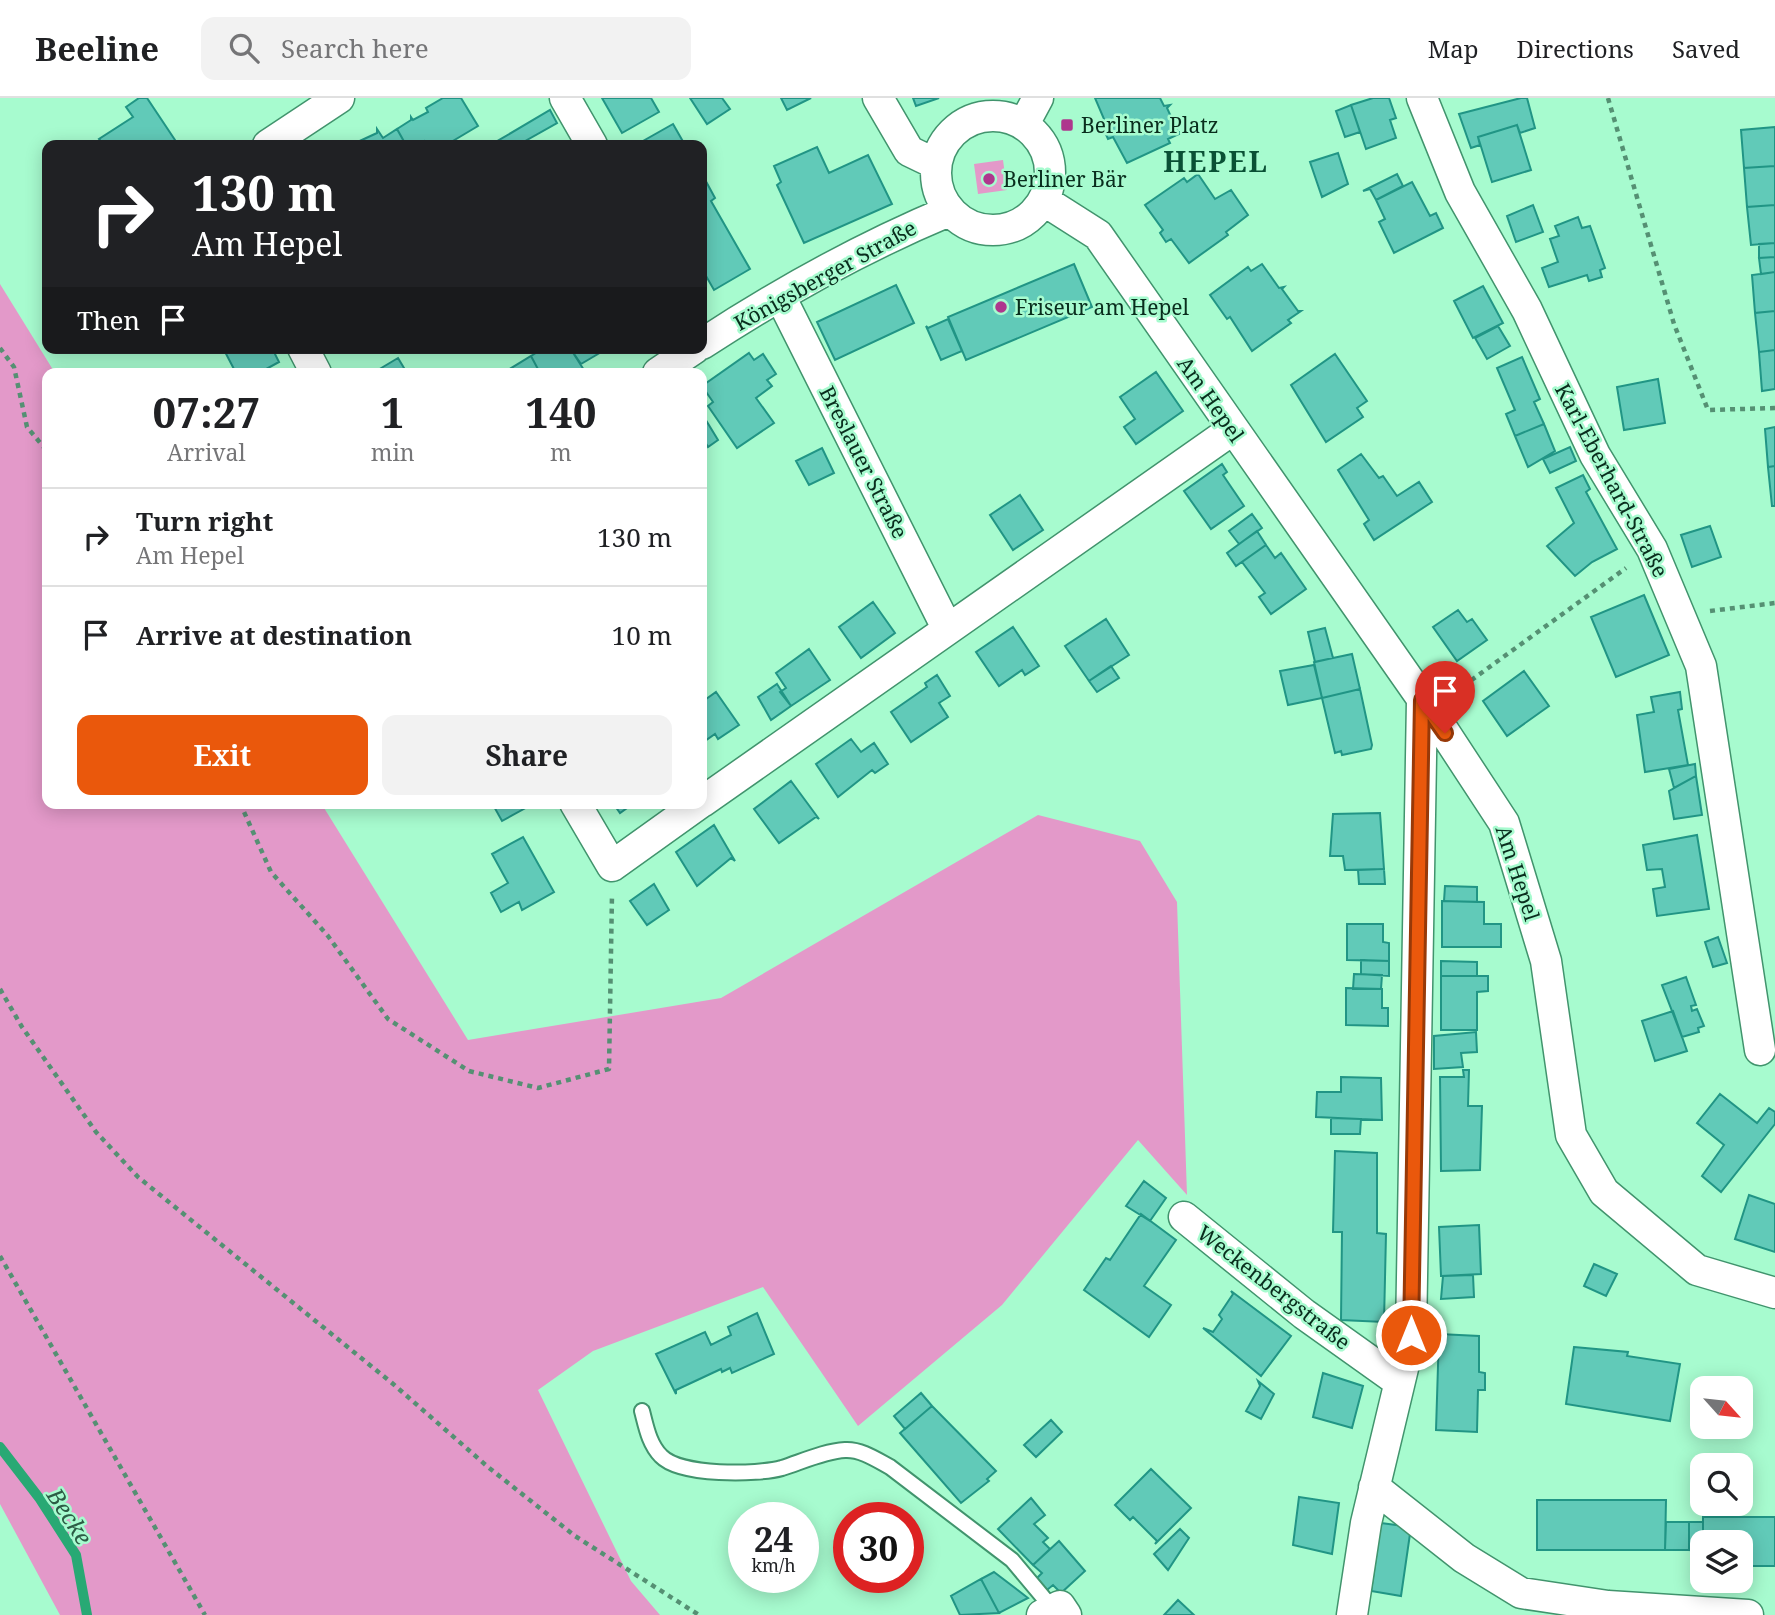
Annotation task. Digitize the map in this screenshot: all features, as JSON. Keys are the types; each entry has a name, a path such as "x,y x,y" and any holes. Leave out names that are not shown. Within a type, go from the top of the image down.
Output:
{"street":[{"path":"276,140 339,98"},
{"path":"565,98 589,140"},
{"path":"878,98 909,151 936,164"},
{"path":"1024,124 1038,98"},
{"name":"Karl-Eberhard-Straße","path":"1422,98 1460,192 1527,310 1595,455 1652,549 1701,666 1760,1050"},
{"path":"993,115 1024,124 1038,136 1046,151 1050,183 1043,200 1032,215 1017,225 999,230 981,229 964,222 949,211 936,181 936,164 941,149 962,124 993,115"},
{"name":"Am Hepel","path":"1043,200 1098,235 1426,705 1504,823 1546,961 1571,1135 1604,1192 1697,1270 1775,1293"},
{"name":"Königsberger Straße","path":"707,339 903,230 949,211"},
{"name":"Breslauer Straße","path":"780,296 947,628"},
{"name":"Königsberger Straße","path":"665,368 684,354"},
{"path":"707,799 1232,430"},
{"path":"1352,1615 1374,1488 1411,1335 1426,705"},
{"path":"579,809 612,866 693,809"},
{"name":"Weckenbergstraße","path":"1184,1217 1304,1314 1398,1381"},
{"path":"1374,1488 1464,1558 1521,1593 1608,1606 1748,1615"}],"lane":[{"path":"642,1411 648,1435 662,1458 688,1467 734,1473 760,1472 845,1450 870,1456 890,1467 1012,1560 1054,1613"}],"path":[{"path":"1608,98 1674,324 1708,410 1775,408"},
{"path":"0,348 14,367 27,426 42,445"},
{"path":"1426,705 1652,549"},
{"path":"1679,614 1775,603"},
{"path":"243,809 271,872 328,936 388,1019 469,1071 538,1088 609,1069 612,866"},
{"path":"0,989 22,1027 96,1132 138,1177 575,1536 699,1615"},
{"path":"0,1256 205,1615"}],"shaded area":[{"path":"1003,160 1007,190 978,194 974,164"},
{"path":"0,284 52,368 42,368 42,809 325,809 468,1040 721,998 1038,815 1140,841 1177,902 1187,1195 1138,1140 1002,1305 858,1426 763,1287 593,1351 538,1390 631,1581 660,1615 60,1615 0,1504"}],"building":[{"path":"139,98 147,98 175,140 100,140 133,117 126,107"},
{"path":"443,98 461,98 478,126 454,140 403,140 397,129 411,120 411,117 413,120 428,112 426,108"},
{"path":"602,98 651,98 659,112 622,133"},
{"path":"690,98 722,98 730,109 707,124"},
{"path":"781,98 811,98 787,110"},
{"path":"913,98 939,98 916,106"},
{"path":"1095,98 1160,98 1164,106 1170,105 1167,108 1178,132 1183,132 1168,139 1170,143 1127,163 1113,137 1108,139 1103,128 1107,126"},
{"path":"1373,98 1389,98 1396,118 1390,120 1396,138 1366,149 1351,105"},
{"path":"1527,98 1535,128 1520,133 1517,125 1478,137 1480,145 1471,148 1459,114"},
{"path":"1351,105 1360,132 1345,137 1336,111"},
{"path":"550,110 557,123 527,140 499,140"},
{"path":"673,124 682,140 645,140"},
{"path":"1517,125 1531,170 1492,182 1478,137"},
{"path":"1775,127 1775,166 1744,168 1741,130"},
{"path":"377,129 383,138 397,129 403,140 362,140 377,133"},
{"path":"817,147 829,173 868,155 892,204 804,243 777,185 781,182 774,166"},
{"path":"1338,153 1348,184 1322,197 1310,162"},
{"path":"1775,166 1775,205 1747,207 1744,168"},
{"path":"1198,174 1215,199 1231,190 1248,215 1226,232 1228,235 1189,263 1171,239 1166,242 1160,233 1163,230 1145,205 1184,178 1187,182"},
{"path":"1397,174 1403,186 1376,200 1370,189 1363,191"},
{"path":"1412,182 1430,216 1436,213 1443,228 1394,253 1379,222 1385,219 1376,200"},
{"path":"707,183 715,198 711,201 750,269 714,290 707,278"},
{"path":"1533,205 1543,232 1516,242 1507,216"},
{"path":"1775,205 1775,243 1751,245 1747,207"},
{"path":"1578,217 1582,228 1590,226 1605,268 1600,270 1602,277 1589,281 1587,275 1549,287 1542,268 1558,262 1550,239 1559,236 1555,226"},
{"path":"1775,243 1775,257 1759,258 1759,244"},
{"path":"1775,257 1775,272 1761,274 1759,258"},
{"path":"1074,264 1092,307 966,360 948,317"},
{"path":"1262,264 1279,288 1284,287 1282,289 1298,311 1301,311 1288,320 1291,323 1252,351 1230,317 1227,319 1210,295 1248,267 1251,271"},
{"path":"1775,272 1775,311 1755,313 1752,275"},
{"path":"896,285 914,323 835,360 817,322"},
{"path":"1483,286 1503,323 1473,338 1454,301"},
{"path":"1775,311 1775,350 1759,352 1755,313"},
{"path":"948,319 962,351 941,360 926,326 928,328"},
{"path":"1498,326 1510,346 1487,359 1475,338"},
{"path":"1775,350 1775,389 1762,391 1759,352"},
{"path":"749,353 754,360 763,354 776,374 767,380 772,386 756,398 774,423 737,448 708,406 713,402 707,393 707,382"},
{"path":"226,354 275,354 279,362 268,368 233,368"},
{"path":"574,354 583,368 537,368 531,356"},
{"path":"574,354 598,354 581,364"},
{"path":"1335,354 1367,401 1357,408 1363,417 1326,442 1291,385"},
{"path":"531,356 537,368 511,368"},
{"path":"1522,357 1540,399 1534,402 1544,424 1515,436 1506,414 1515,410 1497,368"},
{"path":"398,358 404,368 381,368"},
{"path":"1156,372 1183,411 1136,444 1124,427 1135,419 1120,397"},
{"path":"1658,379 1665,423 1624,430 1617,387"},
{"path":"707,422 718,440 707,445"},
{"path":"1544,424 1555,451 1528,467 1515,436"},
{"path":"1775,427 1775,466 1768,467 1765,429"},
{"path":"1570,447 1576,461 1550,473 1543,459"},
{"path":"822,448 834,473 809,485 796,461"},
{"path":"1361,454 1379,478 1383,476 1397,496 1419,482 1432,502 1374,540 1364,524 1369,520 1338,470"},
{"path":"1222,464 1227,472 1223,475 1244,506 1211,529 1184,491"},
{"path":"1775,466 1775,506 1772,506 1768,467"},
{"path":"1583,475 1590,489 1586,492 1617,549 1592,562 1575,576 1547,546 1574,523 1556,488"},
{"path":"1020,495 1043,530 1013,550 990,515"},
{"path":"1252,514 1262,528 1239,544 1229,531"},
{"path":"1710,526 1721,557 1692,567 1681,535"},
{"path":"1257,531 1266,545 1236,566 1227,553"},
{"path":"1266,545 1275,558 1281,553 1306,589 1271,614 1259,597 1265,593 1242,562"},
{"path":"1644,595 1669,655 1616,677 1591,617"},
{"path":"873,602 895,633 861,658 839,627"},
{"path":"1458,610 1467,622 1472,619 1487,640 1457,661 1433,627"},
{"path":"1106,619 1129,655 1089,681 1065,646"},
{"path":"1013,627 1039,666 1025,675 1022,670 999,686 976,652"},
{"path":"1325,628 1333,658 1315,662 1308,632"},
{"path":"809,649 830,680 791,706 780,692 786,688 776,673"},
{"path":"1352,654 1360,689 1322,698 1314,662"},
{"path":"1314,665 1322,698 1288,705 1280,671"},
{"path":"1111,666 1119,678 1097,692 1089,681"},
{"path":"1524,671 1549,706 1507,736 1483,701"},
{"path":"937,675 950,696 939,703 948,717 911,742 891,712 927,687 925,683"},
{"path":"777,684 791,706 771,720 758,697"},
{"path":"1360,689 1371,749 1342,755 1341,751 1335,753 1322,698"},
{"path":"716,692 739,725 718,739 715,734 707,740 707,698"},
{"path":"1680,692 1682,709 1678,710 1688,765 1645,772 1637,715 1654,712 1651,697"},
{"path":"851,739 861,752 874,743 888,764 875,773 872,770 838,797 816,764"},
{"path":"1695,764 1696,776 1674,788 1669,769"},
{"path":"1696,776 1702,815 1674,819 1669,791"},
{"path":"791,781 819,819 816,817 779,843 754,809"},
{"path":"495,809 524,809 502,821"},
{"path":"1380,813 1384,869 1345,870 1343,856 1330,856 1333,814"},
{"path":"714,825 735,861 731,858 697,886 676,852"},
{"path":"1697,835 1709,909 1657,916 1653,889 1665,887 1662,869 1647,870 1643,845"},
{"path":"523,837 554,892 522,910 519,902 501,912 491,893 508,883 492,854"},
{"path":"1384,869 1385,884 1359,884 1358,870"},
{"path":"654,884 669,910 647,925 630,901"},
{"path":"1445,886 1477,887 1477,902 1444,901"},
{"path":"1442,901 1484,902 1484,924 1501,924 1501,947 1442,947"},
{"path":"1347,924 1383,924 1383,942 1389,943 1389,961 1347,960"},
{"path":"1718,937 1727,963 1713,967 1705,942"},
{"path":"1361,960 1389,961 1389,976 1361,974"},
{"path":"1441,961 1477,962 1477,976 1441,976"},
{"path":"1354,974 1382,975 1381,989 1353,989"},
{"path":"1441,976 1488,976 1488,991 1477,992 1477,1030 1441,1030"},
{"path":"1686,977 1696,1005 1691,1006 1692,1011 1697,1009 1704,1026 1698,1028 1699,1032 1682,1037 1662,985"},
{"path":"1346,988 1382,989 1382,1008 1388,1008 1388,1026 1346,1025"},
{"path":"1673,1011 1687,1051 1655,1061 1642,1021"},
{"path":"1476,1032 1477,1052 1461,1053 1463,1067 1434,1069 1434,1036"},
{"path":"1463,1070 1469,1070 1468,1106 1482,1106 1480,1170 1441,1171 1440,1077 1464,1077"},
{"path":"1341,1077 1381,1078 1382,1120 1316,1117 1317,1092 1341,1092"},
{"path":"1720,1094 1757,1123 1769,1108 1775,1112 1775,1124 1721,1192 1702,1176 1724,1145 1697,1123"},
{"path":"1331,1118 1361,1119 1360,1134 1331,1134"},
{"path":"1335,1151 1377,1153 1377,1233 1386,1234 1384,1322 1341,1320 1342,1232 1333,1232"},
{"path":"1144,1181 1166,1198 1150,1221 1126,1206"},
{"path":"1749,1195 1775,1204 1775,1252 1735,1239"},
{"path":"1141,1214 1176,1240 1144,1286 1171,1305 1149,1337 1084,1290 1106,1258 1110,1260"},
{"path":"1479,1225 1481,1274 1441,1276 1439,1227"},
{"path":"1594,1264 1617,1274 1606,1296 1584,1286"},
{"path":"1473,1275 1474,1297 1441,1299 1443,1276"},
{"path":"1231,1291 1291,1336 1261,1376 1203,1328 1213,1332 1222,1319 1219,1315 1233,1294"},
{"path":"757,1313 774,1354 732,1373 730,1368 722,1372 721,1369 676,1390 676,1394 656,1354 705,1332 711,1345 731,1335 728,1327"},
{"path":"1439,1334 1479,1336 1479,1372 1485,1373 1485,1390 1478,1390 1477,1432 1436,1430"},
{"path":"1574,1347 1628,1352 1627,1356 1680,1364 1670,1421 1566,1404"},
{"path":"1323,1373 1363,1386 1352,1428 1313,1417"},
{"path":"1258,1381 1274,1394 1261,1419 1246,1411 1260,1386"},
{"path":"921,1393 932,1406 905,1429 894,1416"},
{"path":"932,1406 996,1471 987,1479 989,1481 961,1503 900,1433"},
{"path":"1051,1420 1062,1432 1036,1457 1024,1445"},
{"path":"1151,1469 1191,1508 1155,1544 1157,1541 1133,1517 1130,1520 1115,1505"},
{"path":"1299,1497 1339,1503 1332,1554 1293,1545"},
{"path":"1031,1498 1045,1515 1034,1524 1048,1538 1043,1542 1050,1549 1033,1565 998,1529"},
{"path":"1537,1500 1666,1500 1665,1550 1537,1550"},
{"path":"1703,1517 1775,1517 1775,1566 1753,1566 1753,1530 1703,1530"},
{"path":"1666,1522 1689,1522 1689,1550 1665,1550"},
{"path":"1689,1522 1703,1522 1703,1530 1690,1530 1689,1550"},
{"path":"1381,1523 1411,1527 1401,1596 1371,1591"},
{"path":"1180,1529 1189,1538 1168,1570 1154,1554"},
{"path":"1059,1541 1085,1571 1061,1593 1053,1585 1047,1590 1036,1579 1042,1573 1033,1565"},
{"path":"994,1572 1028,1598 999,1613 981,1579"},
{"path":"981,1579 999,1613 960,1615 951,1596"},
{"path":"1178,1600 1194,1615 1164,1615"}],"waterway":[{"name":"Becke","path":"0,1447 40,1499 76,1555 87,1615"}],"place":[{"name":"Berliner Platz","path":"1067,125"},
{"name":"Berliner Bär","path":"989,179"},
{"name":"Friseur am Hepel","path":"1001,307"}],"district":[{"name":"HEPEL","path":"1216,161"}],"route":[{"path":"1411,1335 1422,700 1445,733"}]}
